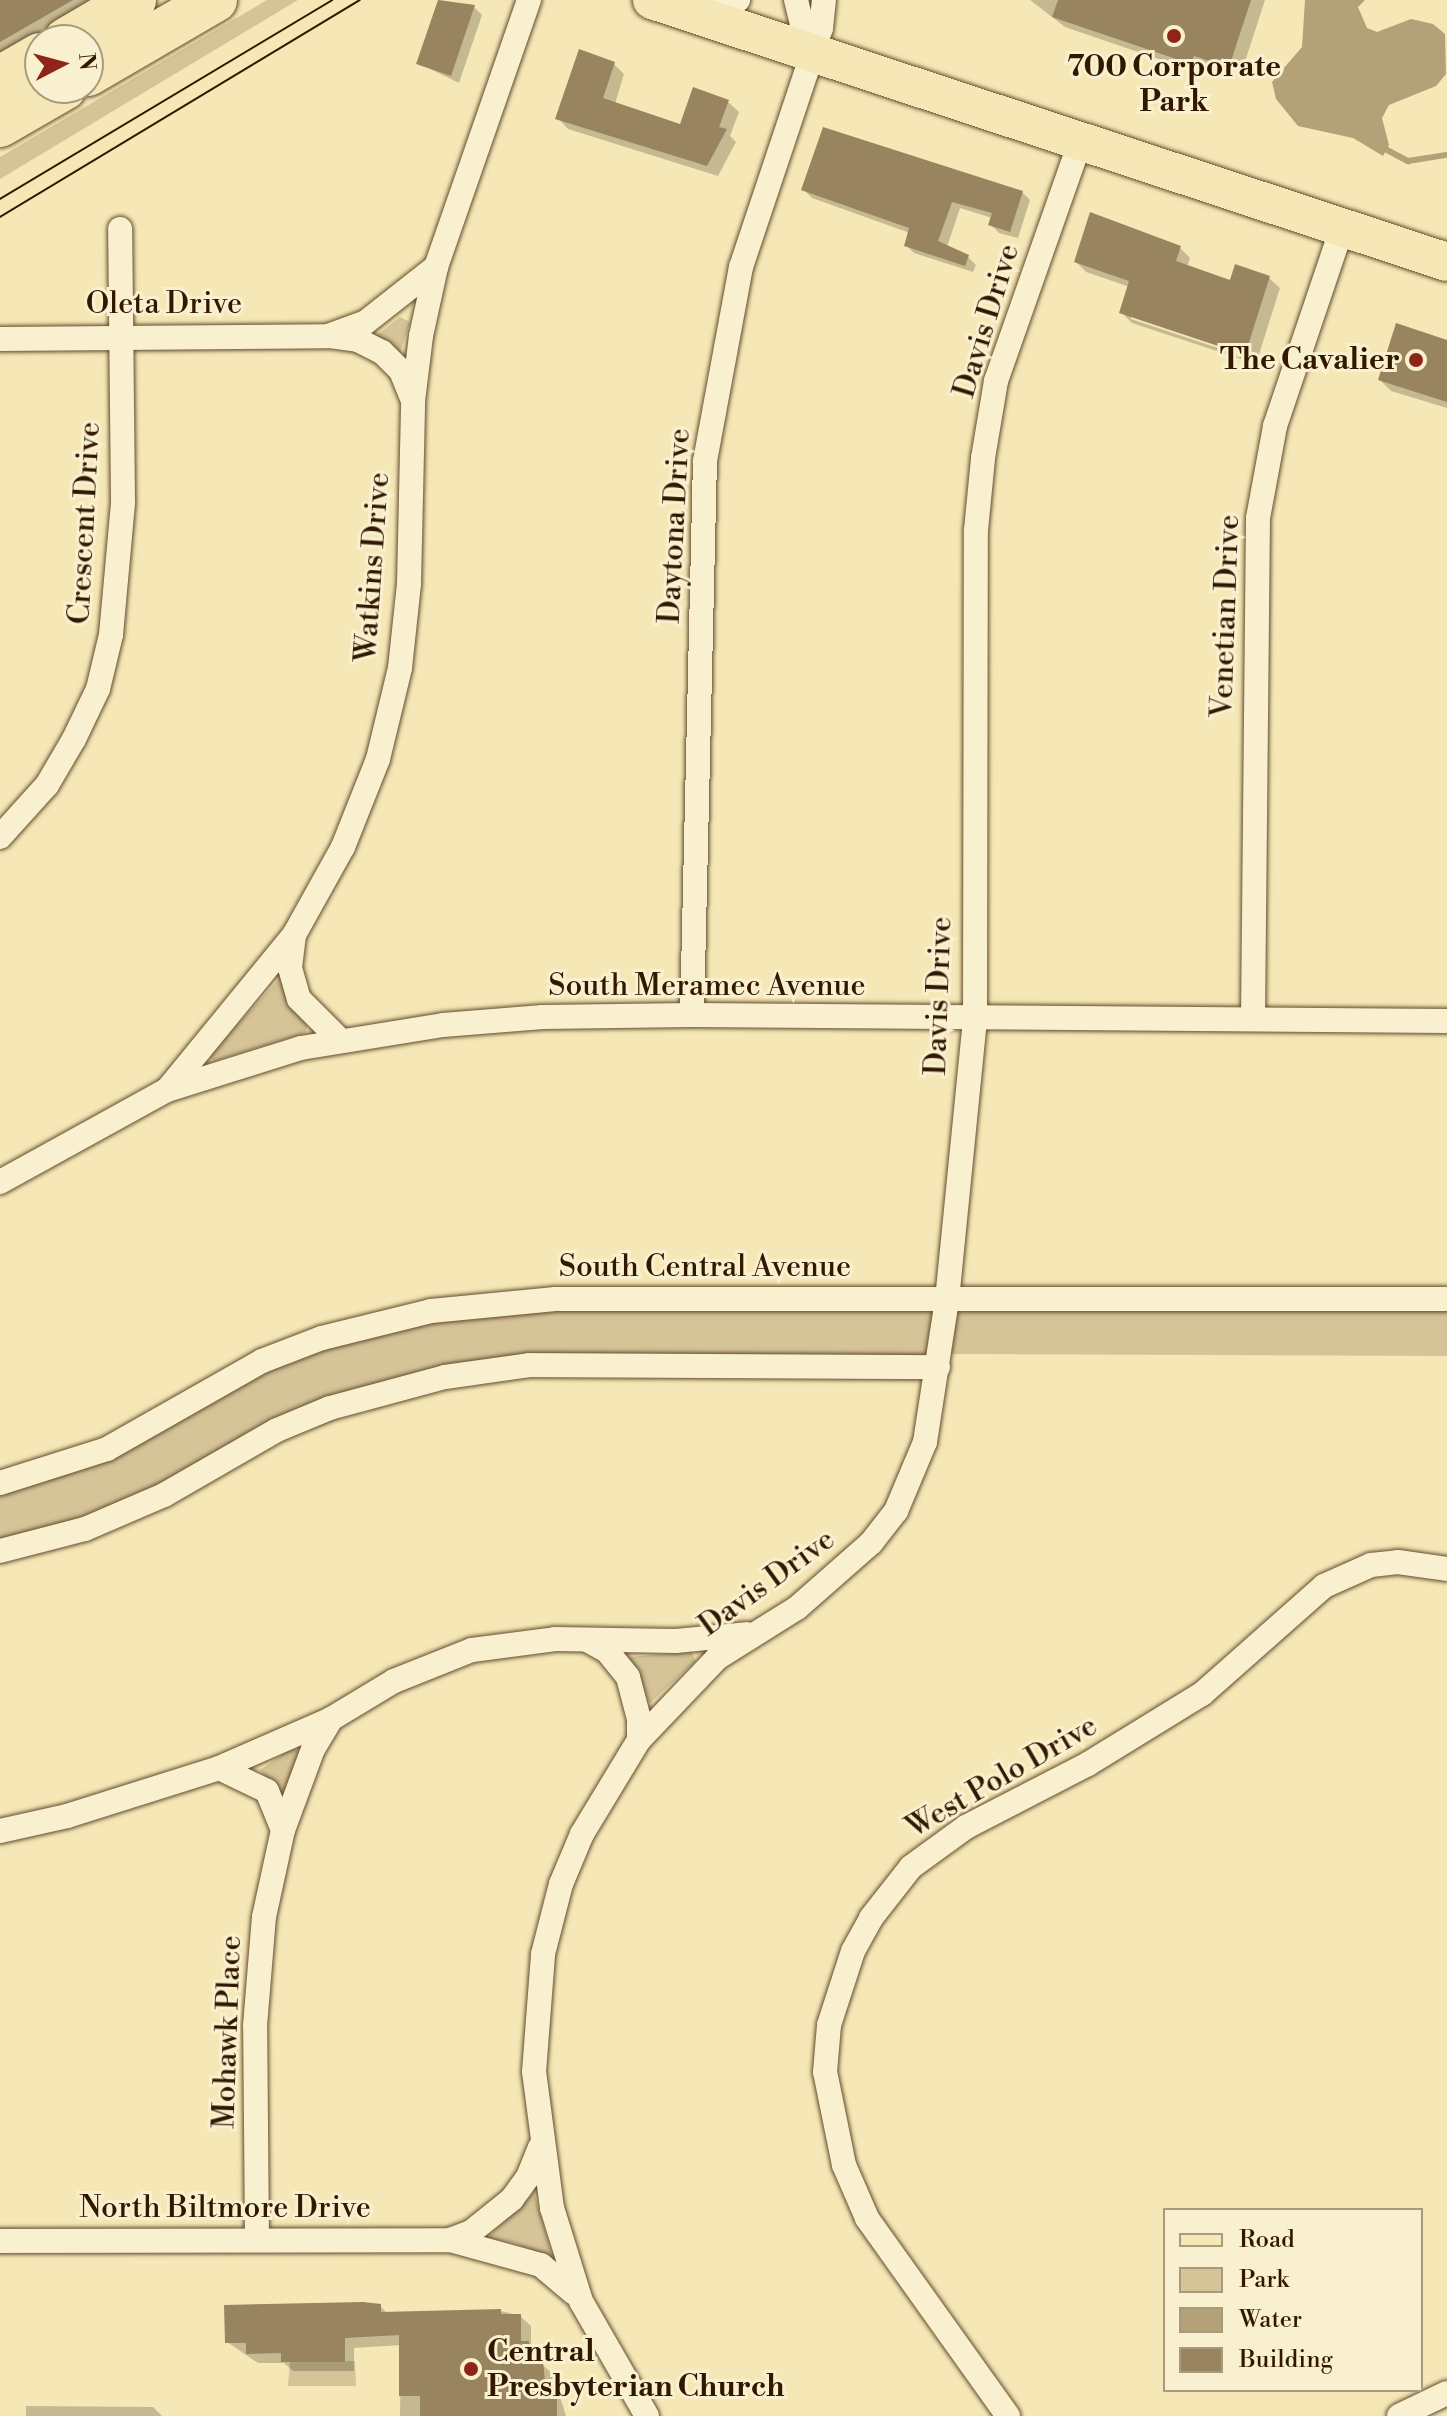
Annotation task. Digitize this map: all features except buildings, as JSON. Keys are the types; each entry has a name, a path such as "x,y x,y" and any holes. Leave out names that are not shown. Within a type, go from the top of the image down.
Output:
{"highway":[{"path":"93,24 134,0"},
{"path":"104,65 215,0"},
{"path":"0,78 24,64"},
{"path":"0,125 36,104"}],"main road":[{"path":"667,5 1447,262"}],"street":[{"name":"Watkins Drive","path":"167,1090 294,935 343,847 366,788 400,668 409,584 413,401 436,267 529,0"},
{"path":"667,5 738,0"},
{"path":"796,0 809,53"},
{"name":"Daytona Drive","path":"692,1015 705,461 741,267 809,53 821,28 824,0"},
{"name":"Davis Drive","path":"647,2416 581,2301 565,2258 541,2145 534,2072 543,1954 561,1884 582,1834 639,1740 690,1683 754,1633 835,1580 896,1511 925,1442 947,1300 975,1020 976,530 983,458 996,381 1080,142"},
{"name":"Venetian Drive","path":"1253,1019 1258,518 1275,426 1342,228"},
{"name":"Crescent Drive","path":"0,837 47,785 98,689 119,576 124,336 120,229"},
{"name":"Oleta Drive","path":"328,336 366,322 436,267"},
{"name":"Oleta Drive","path":"0,339 328,336 358,340 382,352 401,371 413,401"},
{"path":"294,935 290,968 299,999 340,1040"},
{"name":"South Meramec Avenue","path":"0,1182 167,1090 340,1040 543,1017 692,1015 975,1020 1447,1021"},
{"name":"South Central Avenue","path":"0,1483 107,1449 262,1361 322,1338 431,1311 555,1299 1447,1299"},
{"path":"0,1551 85,1529 137,1506 277,1430 330,1408 445,1377 559,1364 938,1367"},
{"name":"West Polo Drive","path":"1008,2416 867,2218 844,2165 825,2072 829,2025 853,1951 871,1918 911,1867 966,1827 1088,1764 1191,1702 1243,1662 1324,1586 1371,1565 1398,1562 1447,1569"},
{"path":"0,1831 67,1816 219,1768 331,1719 394,1681 472,1650 555,1639 676,1641 754,1633"},
{"path":"589,1641 607,1651 628,1677 639,1719 639,1740"},
{"name":"Mohawk Place","path":"257,2239 258,1975 283,1830 313,1749 331,1719"},
{"path":"219,1768 267,1791 283,1830"},
{"name":"North Biltmore Drive","path":"450,2240 471,2232 512,2199 528,2177 541,2145"},
{"name":"North Biltmore Drive","path":"0,2241 450,2240 541,2265 563,2279 581,2301"},
{"path":"1399,2416 1447,2393"}],"green space":[{"path":"267,0 298,0 0,179 0,157 90,104 104,104 104,96"},
{"path":"400,317 410,322 399,356 375,337"},
{"path":"280,978 307,1022 306,1033 214,1061 209,1056"},
{"path":"1447,1299 1447,1356 940,1354 445,1377 0,1551 0,1483 54,1467 212,1389 431,1311"},
{"path":"691,1652 696,1661 650,1703 628,1657"},
{"path":"292,1748 302,1753 287,1792 280,1794 260,1770"},
{"path":"534,2192 552,2255 550,2259 515,2243 487,2238"},
{"path":"355,2361 356,2386 288,2386 290,2362"}],"water":[{"path":"1305,0 1365,0 1358,7 1367,28 1377,32 1411,19 1433,24 1445,34 1446,74 1436,86 1389,105 1382,118 1389,145 1383,156 1353,138 1298,126 1276,99 1272,82 1302,47"}],"waterway":[{"path":"1387,150 1408,161 1447,155"}],"tram line":[{"path":"0,199 332,0"},
{"path":"0,217 360,0"}],"place":[{"name":"700 Corporate Park","path":"1174,36"},
{"name":"The Cavalier","path":"1416,360"},
{"name":"Central Presbyterian Church","path":"471,2369"}]}
